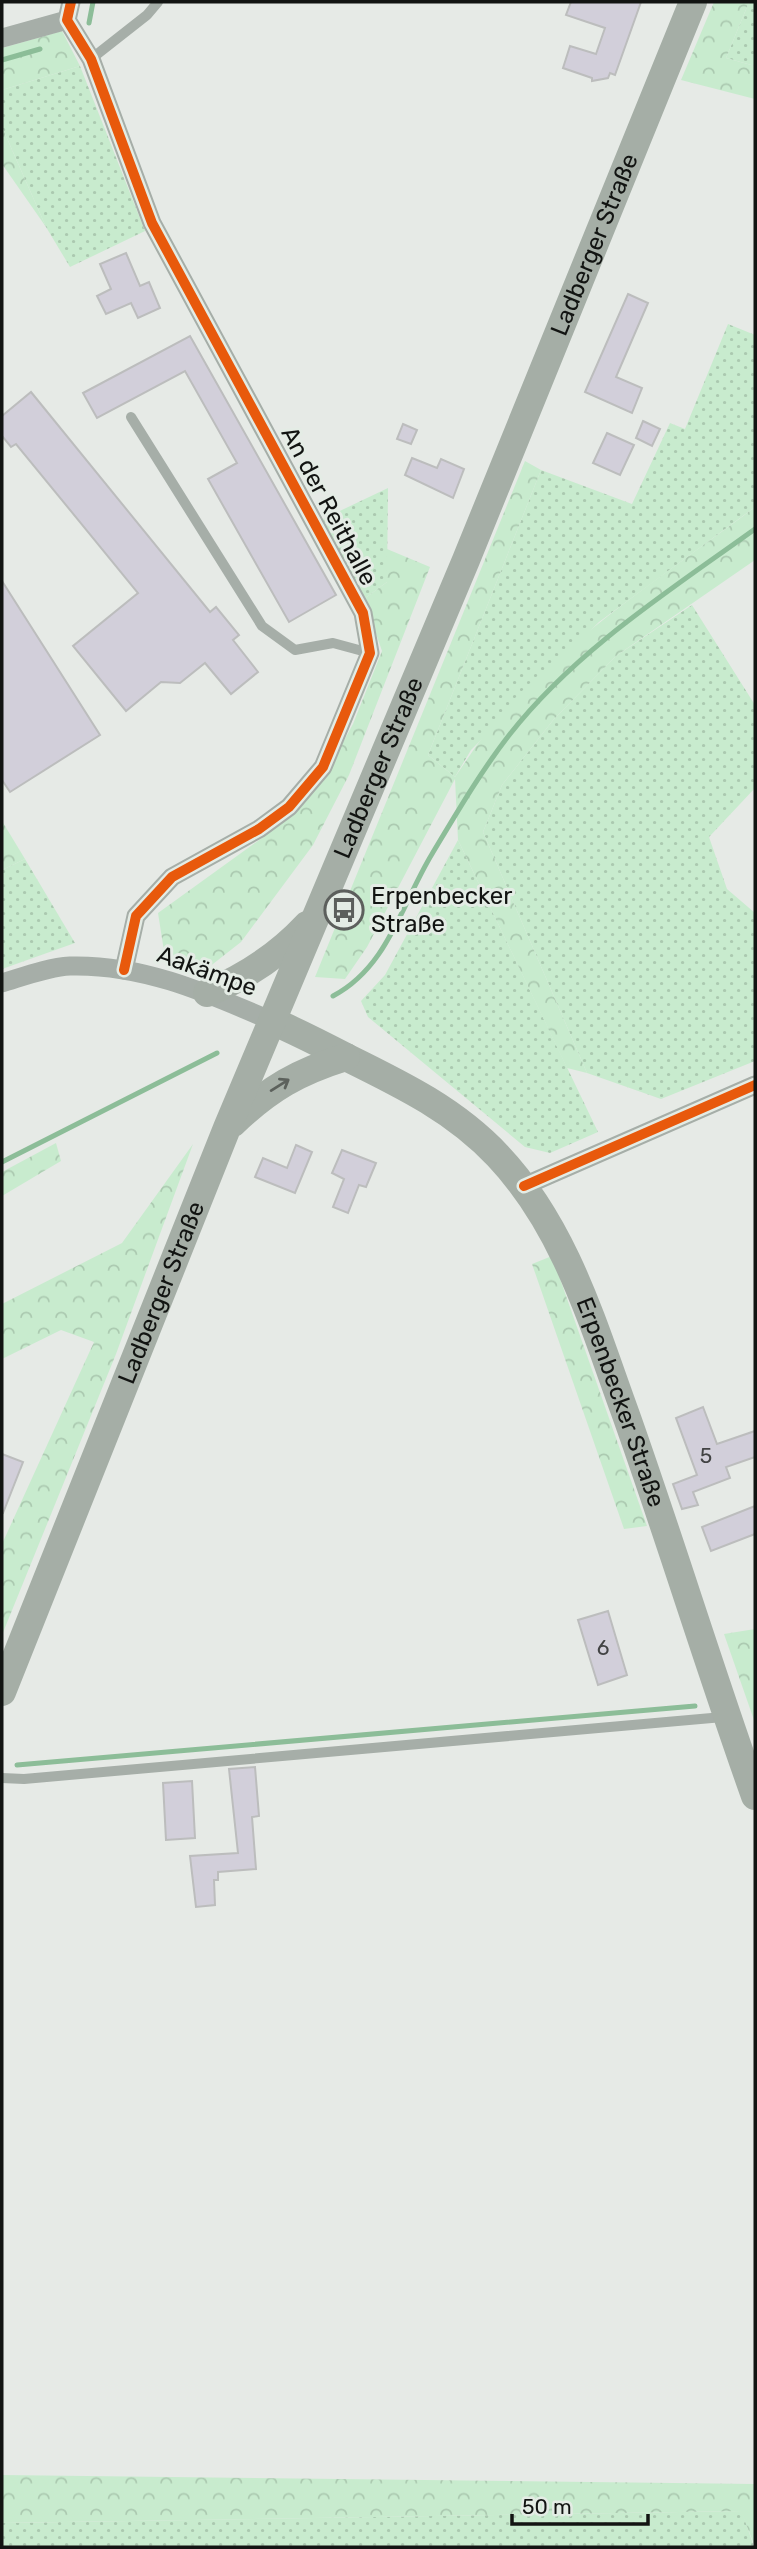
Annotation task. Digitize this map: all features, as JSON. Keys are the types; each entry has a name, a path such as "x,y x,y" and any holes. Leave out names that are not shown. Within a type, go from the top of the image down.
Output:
{"main road":[{"name":"Ladberger Straße","path":"2,1692 228,1128 466,560 693,2"},
{"path":"207,993 232,982 287,947 316,915"},
{"name":"Erpenbecker Straße","path":"272,1021 430,1100 465,1125 498,1156 524,1186 566,1257 582,1296 677,1560 755,1796"},
{"path":"228,1128 276,1086 306,1069 346,1057"}],"street":[{"name":"An der Reithalle","path":"69,11 91,59 152,223 363,613 370,653"},
{"path":"2,38 69,11"},
{"path":"124,970 136,916 172,877 259,829 289,807 323,767 370,653"},
{"name":"Aakämpe","path":"2,983 68,966 124,970 156,975 272,1021"},
{"path":"524,1186 755,1085"}],"lane":[{"path":"91,59 148,15 158,2"},
{"path":"131,417 262,626 295,650 333,643 370,653"},
{"path":"2,1778 24,1779 727,1717"}],"green space":[{"path":"714,2 749,2 726,58 755,66 755,99 681,80"},
{"path":"749,2 755,2 755,66 726,58"},
{"path":"62,31 80,66 2,90 2,48"},
{"path":"80,66 145,231 70,267 46,227 2,127 2,90"},
{"path":"2,127 46,227 2,164"},
{"path":"728,324 755,335 755,507 599,622 471,750 455,777 428,755 541,470 632,504 670,423 685,429"},
{"path":"525,461 541,470 428,755 455,777 505,709 551,664 636,594 755,507 755,560 616,656 554,719 502,785 483,832 587,1073 567,1068 458,840 455,779 367,947 345,979 315,977"},
{"path":"388,488 387,582 364,599 323,519"},
{"path":"387,549 430,567 349,775 313,845 241,942 204,971 164,951 158,913 262,838 328,770 353,724 382,651 364,599 387,582"},
{"path":"692,605 755,705 755,788 709,837 727,889 755,913 755,1061 661,1099 587,1073 483,832 502,785 554,719 616,656"},
{"path":"2,821 25,859 2,870"},
{"path":"458,840 598,1132 550,1153 525,1147 368,1017 361,1001 385,975"},
{"path":"25,859 75,943 2,969 2,870"},
{"path":"56,1143 61,1161 2,1196 2,1172"},
{"path":"193,1144 116,1354 2,1635 2,1544 94,1342 61,1330 2,1359 2,1304 122,1243"},
{"path":"552,1256 647,1526 624,1529 532,1264"},
{"path":"755,1629 755,1723 724,1634"},
{"path":"2,2475 755,2484 755,2547 741,2511 2,2523"},
{"path":"742,2511 754,2547 2,2547 2,2523"}],"building":[{"path":"571,2 641,2 615,75 610,73 608,78 592,81 592,78 563,68 570,46 596,54 605,28 566,15"},
{"path":"126,253 140,286 149,282 160,308 138,318 131,303 106,314 97,296 111,289 100,264"},
{"path":"628,294 648,303 616,377 642,388 632,413 585,392"},
{"path":"190,336 336,595 289,622 208,479 237,463 185,371 97,418 83,393"},
{"path":"31,392 210,612 216,607 239,635 233,640 258,672 231,694 205,663 180,683 161,682 126,711 73,646 138,593 16,444 11,447 2,436 2,416"},
{"path":"643,421 660,429 652,446 636,438"},
{"path":"403,424 417,430 411,444 397,439"},
{"path":"607,433 634,445 620,475 593,463"},
{"path":"412,458 437,468 441,459 464,469 453,498 405,475"},
{"path":"2,581 100,735 10,792 2,780"},
{"path":"296,1145 312,1152 295,1193 255,1177 263,1158 287,1168"},
{"path":"342,1150 376,1163 366,1187 359,1185 348,1213 333,1207 344,1179 332,1173"},
{"path":"703,1407 717,1444 755,1431 755,1457 726,1467 730,1478 693,1492 698,1505 682,1509 673,1484 697,1475 676,1418"},
{"path":"2,1454 23,1462 3,1513 2,1513"},
{"path":"755,1506 755,1534 711,1551 702,1527"},
{"path":"608,1611 627,1675 598,1685 578,1620"},
{"path":"255,1767 259,1816 252,1817 256,1869 218,1872 218,1880 214,1880 215,1905 196,1907 190,1856 238,1853 229,1769"},
{"path":"192,1781 195,1838 166,1840 163,1783"}],"waterway":[{"path":"89,23 93,2"},
{"path":"2,60 40,49"},
{"path":"333,996 352,984 380,952 432,854 469,793 499,748 536,704 564,675 625,623 755,529"},
{"path":"2,1162 217,1053"},
{"path":"17,1765 695,1706"}],"cycle path":[{"path":"71,2 67,20 91,59 152,223 363,613 370,653 323,767 289,807 259,829 172,877 136,916 124,970"},
{"path":"524,1186 755,1085"}],"place":[{"name":"Erpenbecker Straße","path":"344,910"}]}
